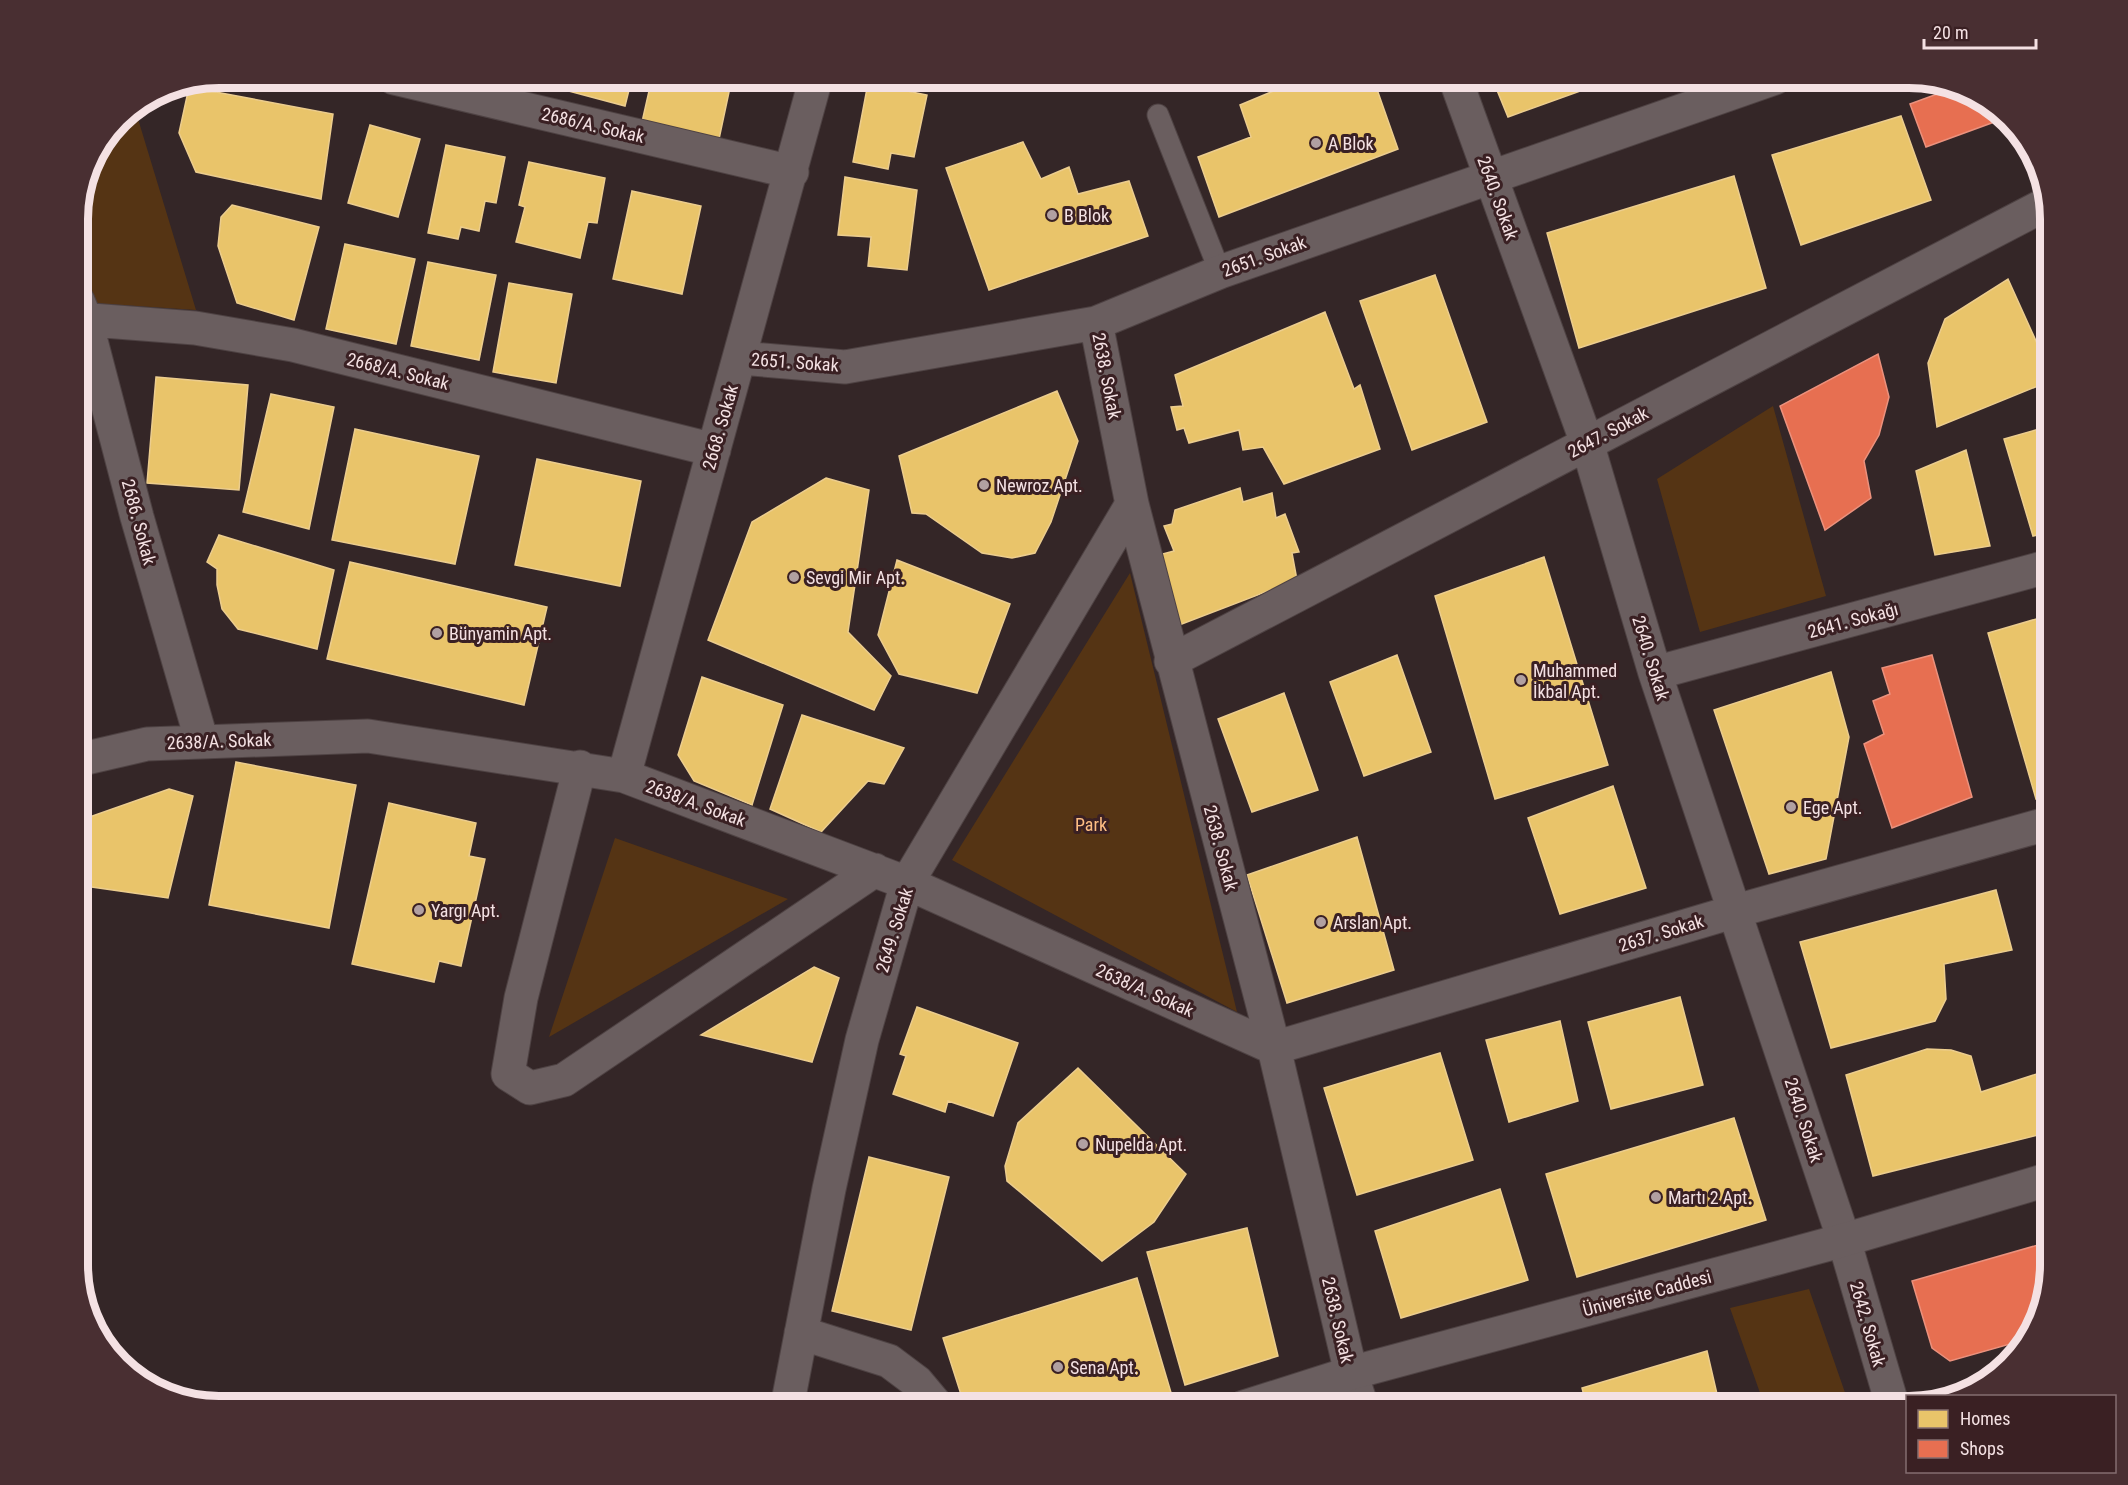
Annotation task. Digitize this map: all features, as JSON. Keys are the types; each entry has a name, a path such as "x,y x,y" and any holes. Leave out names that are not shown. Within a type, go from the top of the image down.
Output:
{"street":[{"name":"2640. Sokak","path":"1459,88 1587,443 1655,673 1736,910 1844,1240"},
{"name":"2651. Sokak","path":"740,358 845,367 1096,322 1220,272 1746,88"},
{"name":"2686/A. Sokak","path":"440,89 792,172"},
{"name":"2668. Sokak","path":"624,776 813,89"},
{"name":"2647. Sokak","path":"1171,661 2039,208"},
{"name":"2668/A. Sokak","path":"89,314 195,328 293,345 714,450"},
{"name":"2638. Sokak","path":"1096,322 1132,504 1171,661 1275,1048 1351,1373 1358,1396"},
{"name":"2686. Sokak","path":"89,342 202,742"},
{"name":"2649. Sokak","path":"789,1396 829,1189 862,1040 907,883 1132,504"},
{"name":"2641. Sokağı","path":"1655,673 2040,569"},
{"name":"2638/A. Sokak","path":"89,757 147,744 368,736 580,767 624,776 907,883 1275,1048"},
{"path":"580,767 521,998 508,1074 530,1088 564,1080 875,870"},
{"name":"2637. Sokak","path":"1275,1048 1736,910 2040,826"},
{"name":"Üniversite Caddesi","path":"1279,1396 1351,1373 1844,1240 2040,1182"},
{"name":"2642. Sokak","path":"1844,1240 1890,1396"},
{"path":"801,1333 889,1362 917,1383 928,1396"}],"lane":[{"path":"1158,114 1220,272"}],"green space":[{"path":"138,118 196,310 92,303 89,294 89,211 93,185 98,169 111,147"},
{"path":"1773,406 1826,596 1700,632 1657,479"},
{"name":"Park","path":"1130,573 1237,1012 952,860"},
{"path":"615,838 788,899 549,1037"},
{"path":"1809,1289 1846,1396 1761,1396 1730,1308"}],"building: Homes":[{"name":"A Blok","path":"1377,88 1398,149 1219,217 1198,157 1251,137 1240,105 1276,90"},
{"path":"1496,88 1588,88 1508,117"},
{"path":"561,89 629,89 625,106"},
{"path":"650,89 730,89 719,139 642,122"},
{"path":"867,89 907,89 907,91 927,95 914,157 891,153 888,169 853,162"},
{"path":"204,90 333,114 321,199 196,172 179,133 188,92 194,91"},
{"path":"1901,116 1931,200 1801,245 1772,155"},
{"path":"370,125 420,139 398,217 348,203"},
{"name":"B Blok","path":"1023,142 1041,179 1069,167 1078,194 1129,181 1148,236 989,290 946,168"},
{"path":"446,145 505,157 496,203 485,201 479,231 461,227 458,239 428,233"},
{"path":"529,162 605,178 597,223 588,222 580,258 516,242 525,207 519,205"},
{"path":"1734,176 1766,288 1579,348 1547,233"},
{"path":"845,177 917,190 907,270 868,266 871,237 838,235"},
{"path":"632,191 701,206 682,294 613,279"},
{"path":"232,205 319,227 294,320 237,303 218,246 221,217"},
{"path":"345,244 415,259 396,344 326,329"},
{"path":"428,262 496,275 479,360 411,346"},
{"path":"1435,275 1487,422 1412,450 1360,301"},
{"path":"2008,279 2040,350 2040,385 1937,427 1928,363 1945,319"},
{"path":"509,283 572,294 556,383 493,372"},
{"path":"1325,312 1354,389 1360,385 1380,449 1284,484 1263,447 1243,450 1239,430 1189,443 1184,428 1177,430 1171,407 1183,406 1175,375"},
{"path":"156,377 248,385 239,490 147,483"},
{"name":"Newroz Apt.","path":"1057,391 1078,441 1051,522 1035,553 1012,558 982,553 926,514 912,513 899,456"},
{"path":"271,394 334,407 309,529 243,512"},
{"path":"355,429 479,456 455,564 332,540"},
{"path":"2040,429 2040,534 2033,536 2004,439"},
{"path":"1966,450 1990,546 1935,555 1916,471"},
{"path":"537,459 641,481 620,586 515,565"},
{"name":"Sevgi Mir Apt.","path":"826,478 869,490 848,632 891,676 874,710 708,640 752,522"},
{"path":"1240,488 1243,502 1272,493 1276,518 1285,514 1299,552 1292,553 1297,580 1174,627 1155,556 1174,551 1164,526 1172,524 1175,510"},
{"path":"219,535 334,570 317,649 238,629 222,609 217,585 217,569 207,562"},
{"name":"Muhammed İkbal Apt.","path":"1544,557 1608,765 1495,799 1435,596"},
{"path":"897,560 1010,604 977,693 899,674 878,635"},
{"name":"Bünyamin Apt.","path":"350,562 547,607 524,705 327,659"},
{"path":"2040,618 2040,798 2036,799 1988,633"},
{"path":"1397,655 1431,752 1364,776 1330,682"},
{"name":"Ege Apt.","path":"1831,672 1849,737 1826,859 1769,874 1714,710"},
{"path":"702,677 783,705 752,805 694,781 678,755"},
{"path":"1284,693 1318,790 1252,812 1218,719"},
{"path":"802,715 904,748 884,784 868,781 821,832 770,809"},
{"path":"236,762 356,785 329,928 209,905"},
{"path":"1613,786 1646,888 1560,914 1528,818"},
{"path":"169,789 193,796 168,898 89,887 89,817"},
{"name":"Yargı Apt.","path":"389,803 476,823 469,856 485,859 461,966 439,961 434,982 352,964"},
{"name":"Arslan Apt.","path":"1357,837 1394,970 1287,1003 1247,875"},
{"path":"1996,890 2012,950 1944,964 1946,999 1935,1021 1831,1048 1800,942"},
{"path":"814,967 839,978 812,1062 701,1035"},
{"path":"1680,997 1703,1085 1611,1109 1588,1022"},
{"path":"917,1007 1018,1043 993,1116 948,1101 945,1112 893,1094 906,1056 900,1054"},
{"path":"1560,1021 1578,1101 1509,1122 1486,1040"},
{"path":"1927,1049 1951,1050 1971,1056 1981,1092 2040,1073 2040,1134 1873,1176 1846,1075"},
{"path":"1440,1053 1473,1160 1357,1195 1324,1088"},
{"name":"Nupelda Apt.","path":"1078,1068 1186,1174 1154,1222 1102,1261 1007,1181 1005,1166 1018,1123"},
{"name":"Martı 2 Apt.","path":"1734,1118 1766,1220 1577,1277 1546,1174"},
{"path":"869,1157 949,1177 911,1330 832,1311"},
{"path":"1500,1189 1528,1280 1401,1318 1375,1231"},
{"path":"1247,1228 1278,1356 1185,1385 1147,1252"},
{"name":"Sena Apt.","path":"1137,1278 1172,1396 961,1396 943,1338"},
{"path":"1707,1351 1717,1396 1584,1396 1582,1388"}],"building: Shops":[{"path":"1943,93 1967,102 1996,122 1926,147 1910,104"},
{"path":"1878,354 1889,397 1879,435 1864,461 1871,498 1825,530 1780,406"},
{"path":"1932,655 1972,797 1892,828 1864,744 1884,734 1873,701 1890,694 1882,668"},
{"path":"2040,1244 2040,1266 2033,1308 2013,1343 1950,1361 1932,1348 1912,1281"}],"place":[{"name":"A Blok","path":"1316,143"},
{"name":"B Blok","path":"1052,215"},
{"name":"Newroz Apt.","path":"984,485"},
{"name":"Sevgi Mir Apt.","path":"794,577"},
{"name":"Bünyamin Apt.","path":"437,633"},
{"name":"Muhammed İkbal Apt.","path":"1521,680"},
{"name":"Ege Apt.","path":"1791,807"},
{"name":"Yargı Apt.","path":"419,910"},
{"name":"Arslan Apt.","path":"1321,922"},
{"name":"Nupelda Apt.","path":"1083,1144"},
{"name":"Martı 2 Apt.","path":"1656,1197"},
{"name":"Sena Apt.","path":"1058,1367"}]}
